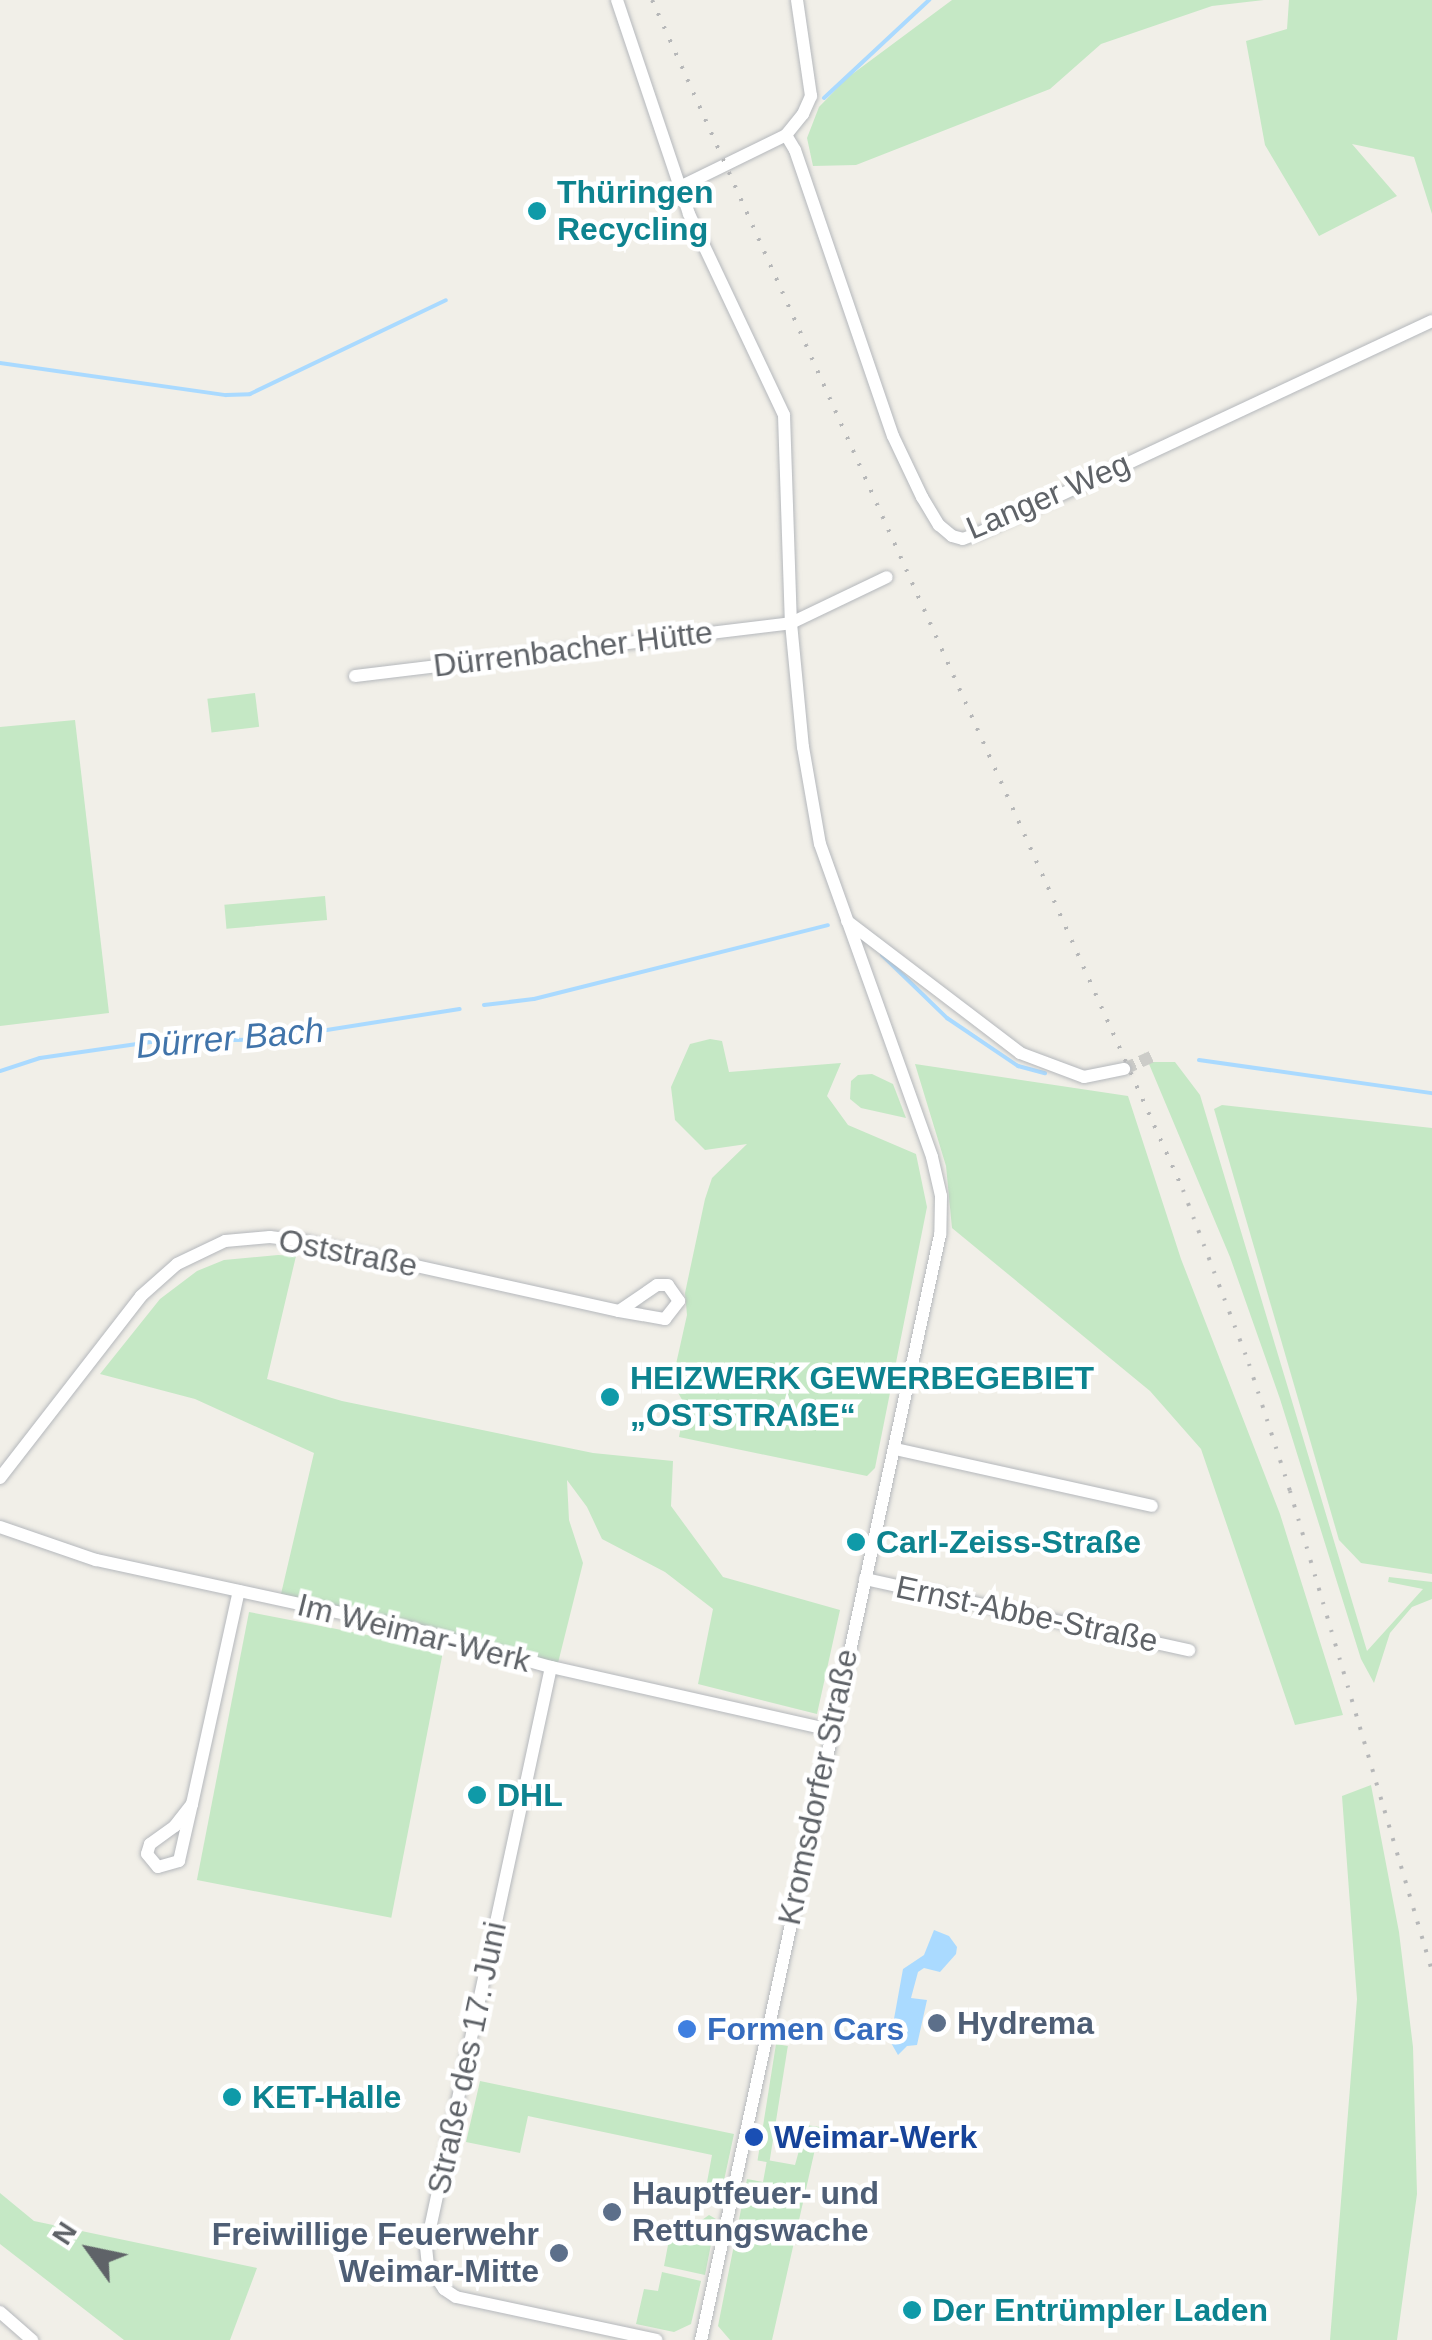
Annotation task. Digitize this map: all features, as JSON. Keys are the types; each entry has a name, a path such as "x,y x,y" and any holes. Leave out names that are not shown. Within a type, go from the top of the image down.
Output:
{"street":[{"path":"617,0 680,186 784,415 791,622 804,747 820,844 847,921 1020,1053 1084,1077 1124,1069"},
{"path":"680,186 794,129 811,96 797,0"},
{"name":"Langer Weg","path":"786,135 795,150 894,436 939,526 952,536 963,539 979,533 1432,322"},
{"name":"Dürrenbacher Hütte","path":"355,676 791,622 887,578"},
{"name":"Kromsdorfer Straße","path":"701,2340 940,1235 941,1196 932,1157 847,921"},
{"name":"Oststraße","path":"0,1478 5,1459 141,1296 177,1264 225,1241 270,1237 308,1242 619,1310"},
{"path":"895,1450 1152,1506"},
{"name":"Im Weimar-Werk","path":"0,1527 96,1560 410,1628 551,1668 830,1730"},
{"name":"Ernst-Abbe-Straße","path":"865,1579 1189,1650"},
{"path":"192,1804 181,1820 150,1844 148,1854 158,1867 179,1861 192,1804 239,1591"},
{"name":"Straße des 17. Juni","path":"551,1668 426,2248 428,2265 444,2290 456,2297 656,2340"},
{"path":"0,2312 32,2340"}],"green space":[{"path":"952,0 1264,0 1212,6 1101,44 1050,89 856,165 813,166 807,138 819,107 847,78"},
{"path":"1289,0 1432,0 1432,214 1414,157 1352,144 1397,196 1319,236 1265,145 1246,41 1287,29"},
{"path":"255,693 259,727 212,733 207,699"},
{"path":"75,720 109,1013 0,1026 0,727"},
{"path":"325,896 327,920 226,929 224,905"},
{"path":"710,1039 722,1041 729,1072 841,1063 827,1096 848,1125 916,1154 927,1207 875,1468 867,1476 679,1437 685,1405 672,1382 687,1315 685,1293 705,1199 712,1178 747,1144 705,1150 675,1120 671,1087 690,1044"},
{"path":"1144,1052 1153,1062 1175,1062 1200,1095 1367,1651 1423,1589 1388,1582 1389,1577 1432,1582 1432,1599 1412,1607 1390,1633 1374,1683 1361,1659 1280,1399 1230,1257"},
{"path":"915,1064 1128,1096 1181,1259 1280,1514 1343,1715 1295,1725 1201,1449 1150,1391 952,1228 946,1166"},
{"path":"872,1074 893,1084 906,1118 861,1108 850,1099 851,1081 858,1075"},
{"path":"1222,1105 1432,1128 1432,1574 1361,1563 1339,1540 1214,1109"},
{"path":"296,1256 267,1379 342,1401 593,1453 673,1461 671,1506 723,1577 840,1610 817,1714 698,1684 713,1609 665,1572 602,1539 587,1507 567,1480 569,1520 583,1563 558,1663 281,1594 314,1453 195,1399 100,1374 160,1299 197,1271 224,1260"},
{"path":"249,1612 443,1650 391,1918 197,1880"},
{"path":"1371,1785 1399,1932 1413,2047 1417,2194 1397,2340 1330,2340 1357,1999 1342,1796"},
{"path":"776,2044 788,2046 769,2162 758,2161"},
{"path":"480,2081 734,2134 720,2199 713,2200 705,2193 712,2155 528,2116 520,2153 466,2142"},
{"path":"806,2125 820,2127 772,2340 730,2340 718,2326 747,2179 763,2182 767,2160 795,2165"},
{"path":"0,2193 34,2221 257,2268 230,2340 124,2340 0,2244"},
{"path":"709,2215 716,2219 705,2275 664,2266 668,2245 646,2240 647,2232 694,2242 699,2222"},
{"path":"662,2272 701,2281 691,2324 674,2332 636,2324 644,2289 658,2291"}],"water":[{"path":"934,1930 949,1936 957,1947 956,1954 940,1972 924,1968 918,1972 911,1998 927,2000 917,2045 907,2046 898,2055 890,2041 903,1969 924,1955"}],"waterway":[{"path":"824,98 929,0"},
{"path":"0,363 226,395 250,394 446,300"},
{"name":"Dürrer Bach","path":"484,1005 534,999 828,925"},
{"name":"Dürrer Bach","path":"882,955 947,1018 1018,1066 1045,1073"},
{"name":"Dürrer Bach","path":"0,1071 40,1058 151,1042 270,1039 460,1009"},
{"name":"Dürrer Bach","path":"1199,1060 1432,1093"}],"tunnel":[{"path":"1124,1069 1151,1057"}],"railway":[{"path":"652,0 1183,1190 1249,1364 1290,1491 1432,1971"}],"place":[{"name":"Thüringen Recycling","path":"537,211"},
{"name":"HEIZWERK GEWERBEGEBIET „OSTSTRAßE“","path":"610,1397"},
{"name":"Carl-Zeiss-Straße","path":"856,1542"},
{"name":"DHL","path":"477,1795"},
{"name":"Hydrema","path":"937,2023"},
{"name":"Formen Cars","path":"687,2029"},
{"name":"KET-Halle","path":"232,2097"},
{"name":"Weimar-Werk","path":"754,2137"},
{"name":"Hauptfeuer- und Rettungswache","path":"612,2212"},
{"name":"Freiwillige Feuerwehr Weimar-Mitte","path":"559,2253"},
{"name":"Der Entrümpler Laden","path":"912,2310"}]}
